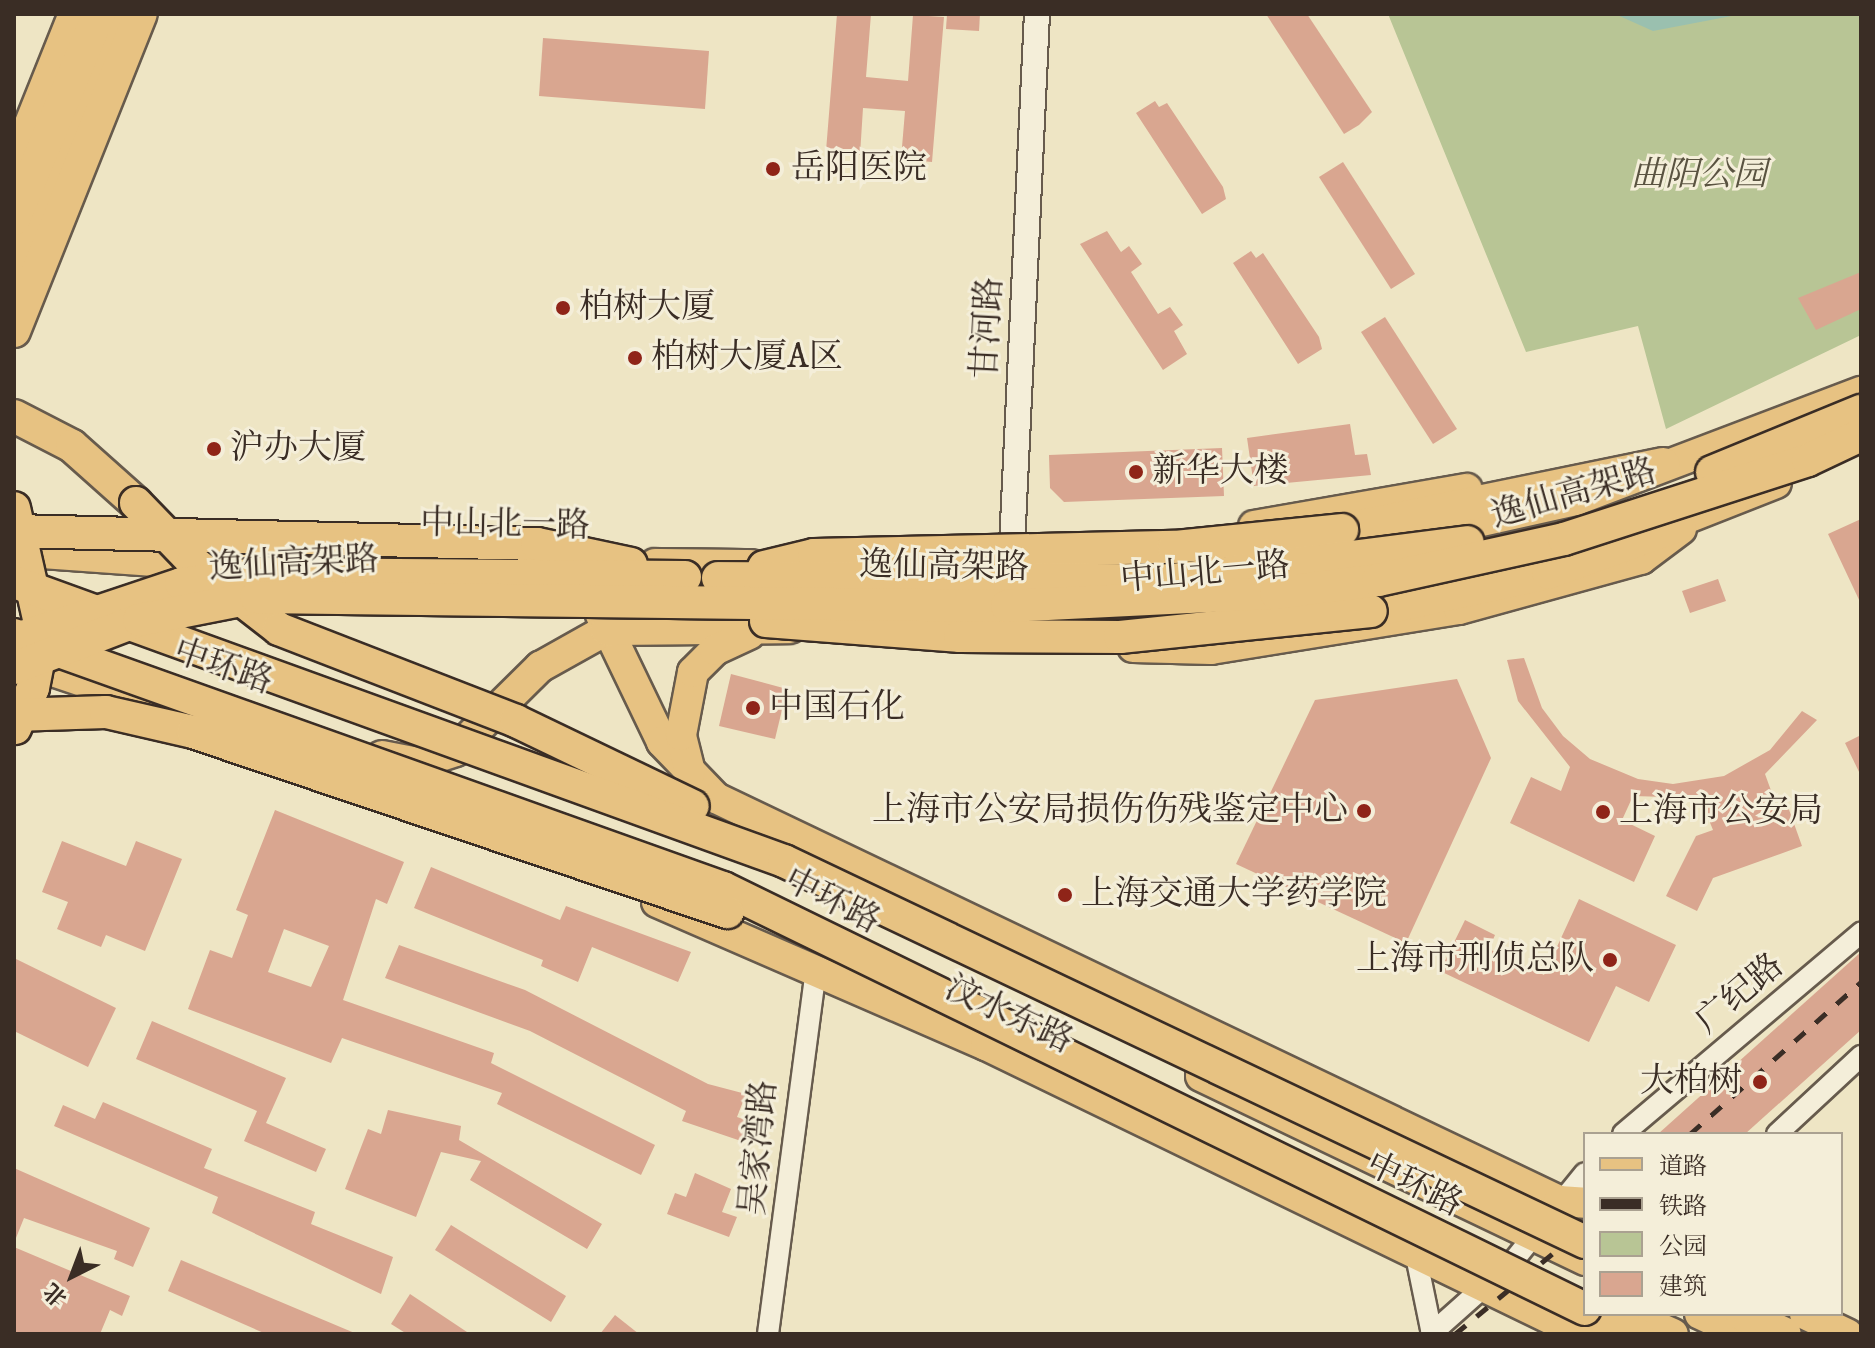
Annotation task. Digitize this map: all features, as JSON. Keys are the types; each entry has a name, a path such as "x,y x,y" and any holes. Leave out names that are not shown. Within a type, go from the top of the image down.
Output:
{"highway":[{"path":"14,219 99,14"},
{"path":"14,331 141,14"},
{"name":"逸仙高架路","path":"14,638 169,587 256,574 1072,583 1321,566 1563,519 1698,477 1861,411"},
{"path":"14,416 101,469 193,562 279,629 516,721 928,925"},
{"name":"逸仙高架路","path":"15,682 139,620 256,597 1107,605 1305,590 1474,562 1592,531 1861,435"},
{"path":"718,578 814,555 1174,547 1342,530 1663,464"},
{"path":"14,508 22,591"},
{"path":"552,602 960,636 1120,637 1371,611 1548,573 1685,523"},
{"path":"14,531 537,544 685,577"},
{"path":"14,550 22,591 42,654 14,729"},
{"name":"中环路","path":"22,591 553,772 928,925 1583,1241"},
{"name":"中环路","path":"14,638 723,888 849,953 1583,1308"},
{"path":"15,682 106,712 193,732 849,953"},
{"path":"1599,1316 1637,1334"},
{"path":"1746,1316 1785,1334"}],"main road":[{"path":"14,163 74,14"},
{"path":"16,270 122,14"},
{"path":"1012,554 1244,528 1517,479 1663,464 1861,392"},
{"name":"中山北一路","path":"1016,635 1261,610 1438,583 1685,523 1861,446"},
{"path":"14,518 163,532 237,535 319,561"},
{"path":"163,532 250,562"},
{"name":"中山北一路","path":"14,550 206,565 319,561 962,568 1012,554"},
{"name":"中山北一路","path":"149,580 206,565"},
{"name":"中山北一路","path":"14,568 149,580 217,603 552,602 588,586 612,565"},
{"name":"汶水东路","path":"565,566 588,586 606,630 662,742 736,835 784,872 1583,1259"},
{"path":"22,591 217,603"},
{"path":"552,602 606,630 958,626 1016,635"},
{"path":"14,626 335,739 419,763"},
{"path":"694,780 681,735 693,672 715,650 767,628"},
{"path":"335,739 434,742 540,667 606,630"},
{"path":"273,746 419,763 455,751 540,667"},
{"name":"汶水东路","path":"15,682 122,693 393,789 816,968 1582,1334"},
{"name":"汶水东路","path":"694,780 735,809 1572,1202"},
{"name":"汶水东路","path":"393,789 594,833 674,864 1146,1079 1583,1293"},
{"path":"1165,1013 1209,1080"},
{"path":"1632,1316 1673,1334"},
{"path":"1704,1316 1743,1334"},
{"path":"1809,1316 1847,1334"}],"street":[{"name":"甘河路","path":"1016,635 1012,554 1037,14"},
{"name":"广纪路","path":"1625,1132 1861,933"},
{"name":"吴家湾路","path":"768,1334 816,968"},
{"path":"1779,1132 1861,1056"},
{"path":"1416,1256 1432,1334 1484,1289 1534,1236 1572,1202 1583,1177"}],"green space":[{"name":"曲阳公园","path":"1388,14 1861,14 1861,335 1666,429 1638,326 1526,352"}],"shaded area":[{"path":"1615,14 1742,14 1653,31"}],"building":[{"path":"837,14 871,14 866,77 908,81 913,15 944,17 932,162 901,159 905,111 863,108 860,155 826,151"},
{"path":"947,14 980,14 979,31 946,29"},
{"path":"1266,14 1307,14 1372,112 1359,125 1344,134"},
{"path":"543,38 709,51 705,109 539,96"},
{"path":"1155,101 1159,107 1167,103 1223,187 1226,199 1202,214 1136,113"},
{"path":"1343,162 1415,274 1391,289 1319,177"},
{"path":"1107,231 1121,252 1129,246 1142,264 1131,272 1158,314 1170,307 1183,325 1174,331 1187,354 1163,370 1080,244"},
{"path":"1251,251 1256,258 1263,253 1319,337 1322,349 1298,364 1233,263"},
{"path":"1861,272 1861,309 1816,330 1798,298"},
{"path":"1385,317 1457,429 1433,444 1361,332"},
{"path":"1350,424 1355,455 1367,454 1371,475 1254,486 1247,438"},
{"name":"新华大楼","path":"1222,448 1224,496 1064,502 1050,488 1049,455"},
{"path":"1861,519 1861,604 1828,534"},
{"path":"1718,579 1726,601 1690,613 1682,591"},
{"path":"1524,658 1542,708 1563,736 1590,759 1638,779 1673,784 1724,776 1770,750 1802,711 1817,720 1765,774 1777,807 1787,804 1802,846 1713,878 1697,911 1666,896 1696,836 1713,830 1700,798 1633,796 1622,820 1655,836 1634,882 1510,823 1531,777 1561,791 1570,767 1518,701 1507,660"},
{"name":"中国石化","path":"731,674 787,689 775,739 719,726"},
{"name":"上海市公安局损伤伤残鉴定中心","path":"1457,679 1491,758 1406,943 1236,864 1315,700"},
{"path":"1861,735 1861,776 1845,743"},
{"path":"275,810 404,862 387,904 376,899 343,1000 494,1053 491,1063 655,1145 641,1175 497,1104 502,1093 342,1038 331,1063 188,1009 210,950 232,958 248,915 236,910","holes":["284,929 329,946 311,987 268,972"]},
{"path":"62,841 126,866 136,841 182,859 145,951 106,935 101,947 57,929 68,902 42,892"},
{"path":"431,867 560,920 566,906 691,952 678,982 592,947 578,982 541,966 543,960 414,908"},
{"name":"上海市刑侦总队","path":"1579,899 1676,945 1649,1002 1616,986 1589,1042 1440,971 1465,920 1495,935 1489,949 1544,975"},
{"path":"399,945 525,990 708,1084 746,1094 737,1117 752,1122 744,1142 682,1121 686,1111 530,1031 385,978"},
{"name":"大柏树","path":"1861,952 1861,1030 1747,1132 1660,1132"},
{"path":"14,958 116,1008 88,1067 14,1031"},
{"path":"152,1021 286,1078 266,1123 326,1149 316,1172 244,1141 257,1111 136,1059"},
{"path":"103,1102 212,1149 204,1168 315,1212 311,1224 393,1257 381,1294 212,1213 218,1197 54,1126 63,1105 95,1119"},
{"path":"388,1110 461,1126 459,1140 602,1224 587,1249 470,1180 481,1161 441,1152 416,1217 345,1189 368,1129 381,1134"},
{"path":"14,1168 150,1228 133,1267 114,1259 117,1251 24,1218 14,1243"},
{"path":"695,1173 731,1189 722,1212 737,1217 729,1237 667,1214 675,1193 686,1197"},
{"path":"451,1225 566,1296 551,1322 435,1250"},
{"path":"14,1247 130,1296 122,1316 110,1310 100,1334 14,1334"},
{"path":"181,1260 357,1334 266,1334 168,1291"},
{"path":"410,1294 470,1334 407,1334 391,1324"},
{"path":"615,1315 639,1334 600,1334"}],"railway":[{"path":"1692,1132 1861,982"},
{"path":"1455,1334 1583,1229"}],"place":[{"name":"岳阳医院","path":"773,169"},
{"name":"柏树大厦","path":"563,308"},
{"name":"柏树大厦A区","path":"635,358"},
{"name":"沪办大厦","path":"214,449"},
{"name":"新华大楼","path":"1136,472"},
{"name":"中国石化","path":"753,708"},
{"name":"上海市公安局损伤伤残鉴定中心","path":"1364,811"},
{"name":"上海市公安局","path":"1603,812"},
{"name":"上海交通大学药学院","path":"1065,895"},
{"name":"上海市刑侦总队","path":"1610,960"},
{"name":"大柏树","path":"1760,1082"}]}
